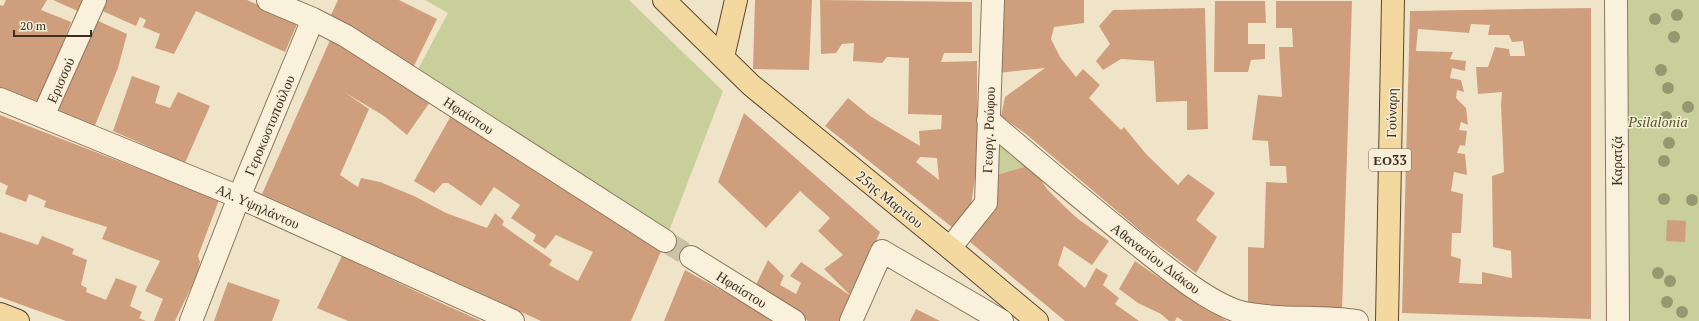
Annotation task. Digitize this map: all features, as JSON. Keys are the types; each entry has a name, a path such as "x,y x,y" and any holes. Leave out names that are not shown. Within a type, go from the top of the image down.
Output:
{"main road":[{"name":"25ης Μαρτίου","path":"664,0 751,85 1037,321"},
{"path":"723,57 736,0"},
{"name":"Γούναρη","path":"1387,321 1393,0"},
{"path":"0,314 18,321"}],"street":[{"name":"Ερισσού","path":"43,116 95,0"},
{"name":"Ηφαίστου","path":"268,0 313,19 346,36 665,241"},
{"name":"Γεωργ. Ρούφου","path":"950,248 986,203 993,0"},
{"name":"Καρατζά","path":"1616,0 1618,321"},
{"name":"Γεροκωστοπούλου","path":"191,321 238,197 313,19"},
{"name":"Αλ. Υψηλάντου","path":"0,99 238,197 513,321"},
{"name":"Αθανασίου Διάκου","path":"988,120 1110,223 1178,276 1220,304 1238,312 1262,317 1357,321"},
{"path":"851,321 882,251 1002,321"},
{"name":"Ηφαίστου","path":"691,257 794,321"}],"green space":[{"path":"425,0 629,0 723,91 669,231 417,71 448,13"},
{"name":"Psilalonia","path":"1616,0 1699,0 1699,321 1618,321"},
{"path":"990,125 1031,165 993,176"}],"building":[{"path":"6,0 47,0 41,10 71,22 39,104 0,87 0,5 3,6"},
{"path":"53,0 84,0 80,12"},
{"path":"102,0 247,0 298,22 285,52 196,11 174,54 155,48 160,34 143,27 146,20 140,17 136,26 98,9"},
{"path":"338,0 399,0 437,19 413,68 330,17"},
{"path":"755,0 812,0 809,70 753,69"},
{"path":"820,0 972,2 972,53 944,53 941,62 977,61 977,164 971,206 953,228 825,126 848,98 870,116 920,146 919,131 941,129 942,115 908,114 909,58 887,57 882,63 853,61 854,43 842,44 836,53 821,54","holes":["920,157 937,158 939,180 916,162"]},
{"path":"1000,0 1084,0 1084,23 1054,27 1051,39 1060,57 1076,77 1083,69 1100,85 1089,98 1121,130 1124,127 1146,154 1178,185 1188,174 1215,193 1196,220 1217,237 1196,273 1143,233 1026,134 1001,116 1005,97 1045,68 998,73"},
{"path":"1215,1 1265,1 1266,23 1248,23 1248,44 1265,44 1265,59 1251,60 1248,72 1214,72"},
{"path":"1276,1 1352,1 1342,310 1248,308 1248,247 1264,248 1266,182 1287,183 1286,166 1270,166 1268,141 1252,140 1258,95 1282,97 1279,47 1293,47 1292,28 1276,28"},
{"path":"1205,8 1208,129 1187,130 1187,101 1156,102 1154,61 1121,59 1103,70 1096,61 1110,44 1099,26 1113,10"},
{"path":"1591,8 1591,319 1402,313 1410,11","holes":["1471,24 1490,25 1488,35 1509,35 1512,42 1523,41 1525,56 1510,56 1509,49 1495,47 1488,67 1476,67 1478,94 1502,92 1501,105 1504,172 1492,176 1493,247 1511,251 1512,278 1482,272 1482,284 1459,283 1461,259 1451,256 1452,233 1461,233 1463,194 1451,191 1454,172 1467,175 1465,154 1457,153 1460,145 1465,146 1467,131 1459,130 1461,122 1468,125 1466,108 1456,98 1457,90 1464,92 1461,80 1450,78 1452,68 1465,71 1466,61 1450,59 1453,52 1416,51 1418,29 1469,33"]},
{"path":"96,20 127,34 118,68 94,128 55,111 79,52 84,53"},
{"path":"331,38 430,102 407,135 384,116 344,92 369,109 340,175 358,187 361,178 380,182 414,196 446,213 487,228 495,213 504,221 502,225 552,260 549,265 578,281 593,252 556,235 545,249 533,241 536,235 511,218 520,205 494,187 481,206 448,183 443,183 434,193 414,181 452,114 662,249 631,321 541,321 262,194"},
{"path":"132,76 160,86 155,103 170,108 178,92 210,106 185,163 113,131"},
{"path":"744,113 880,232 851,296 824,269 843,255 818,231 830,218 800,191 766,228 718,182"},
{"path":"0,115 219,200 198,256 200,262 197,275 175,321 154,321 163,299 145,291 160,261 102,239 107,227 44,207 46,201 29,194 26,202 5,194 8,186 0,182"},
{"path":"1031,165 1047,189 1065,207 1078,219 1109,241 1092,265 1064,246 1058,265 1085,288 1096,268 1108,275 1103,285 1119,298 1115,304 1139,321 1065,321 970,242 995,211 993,176"},
{"path":"1667,220 1686,221 1685,242 1666,241"},
{"path":"0,232 38,245 42,236 74,249 72,254 87,260 81,285 87,288 86,292 106,300 116,278 137,286 130,306 142,312 139,318 146,321 66,321 0,297"},
{"path":"342,256 481,321 348,321 317,308"},
{"path":"768,260 784,276 780,285 796,294 801,283 790,276 801,262 851,296 840,321 808,321 755,287"},
{"path":"1135,261 1174,288 1227,321 1183,321 1177,317 1175,321 1169,321 1161,314 1138,303 1119,289"},
{"path":"685,270 753,308 777,321 664,321"},
{"path":"228,282 280,300 272,321 214,321"},
{"path":"916,309 940,321 910,321"}],"tunnel":[{"path":"665,241 691,257"}]}
